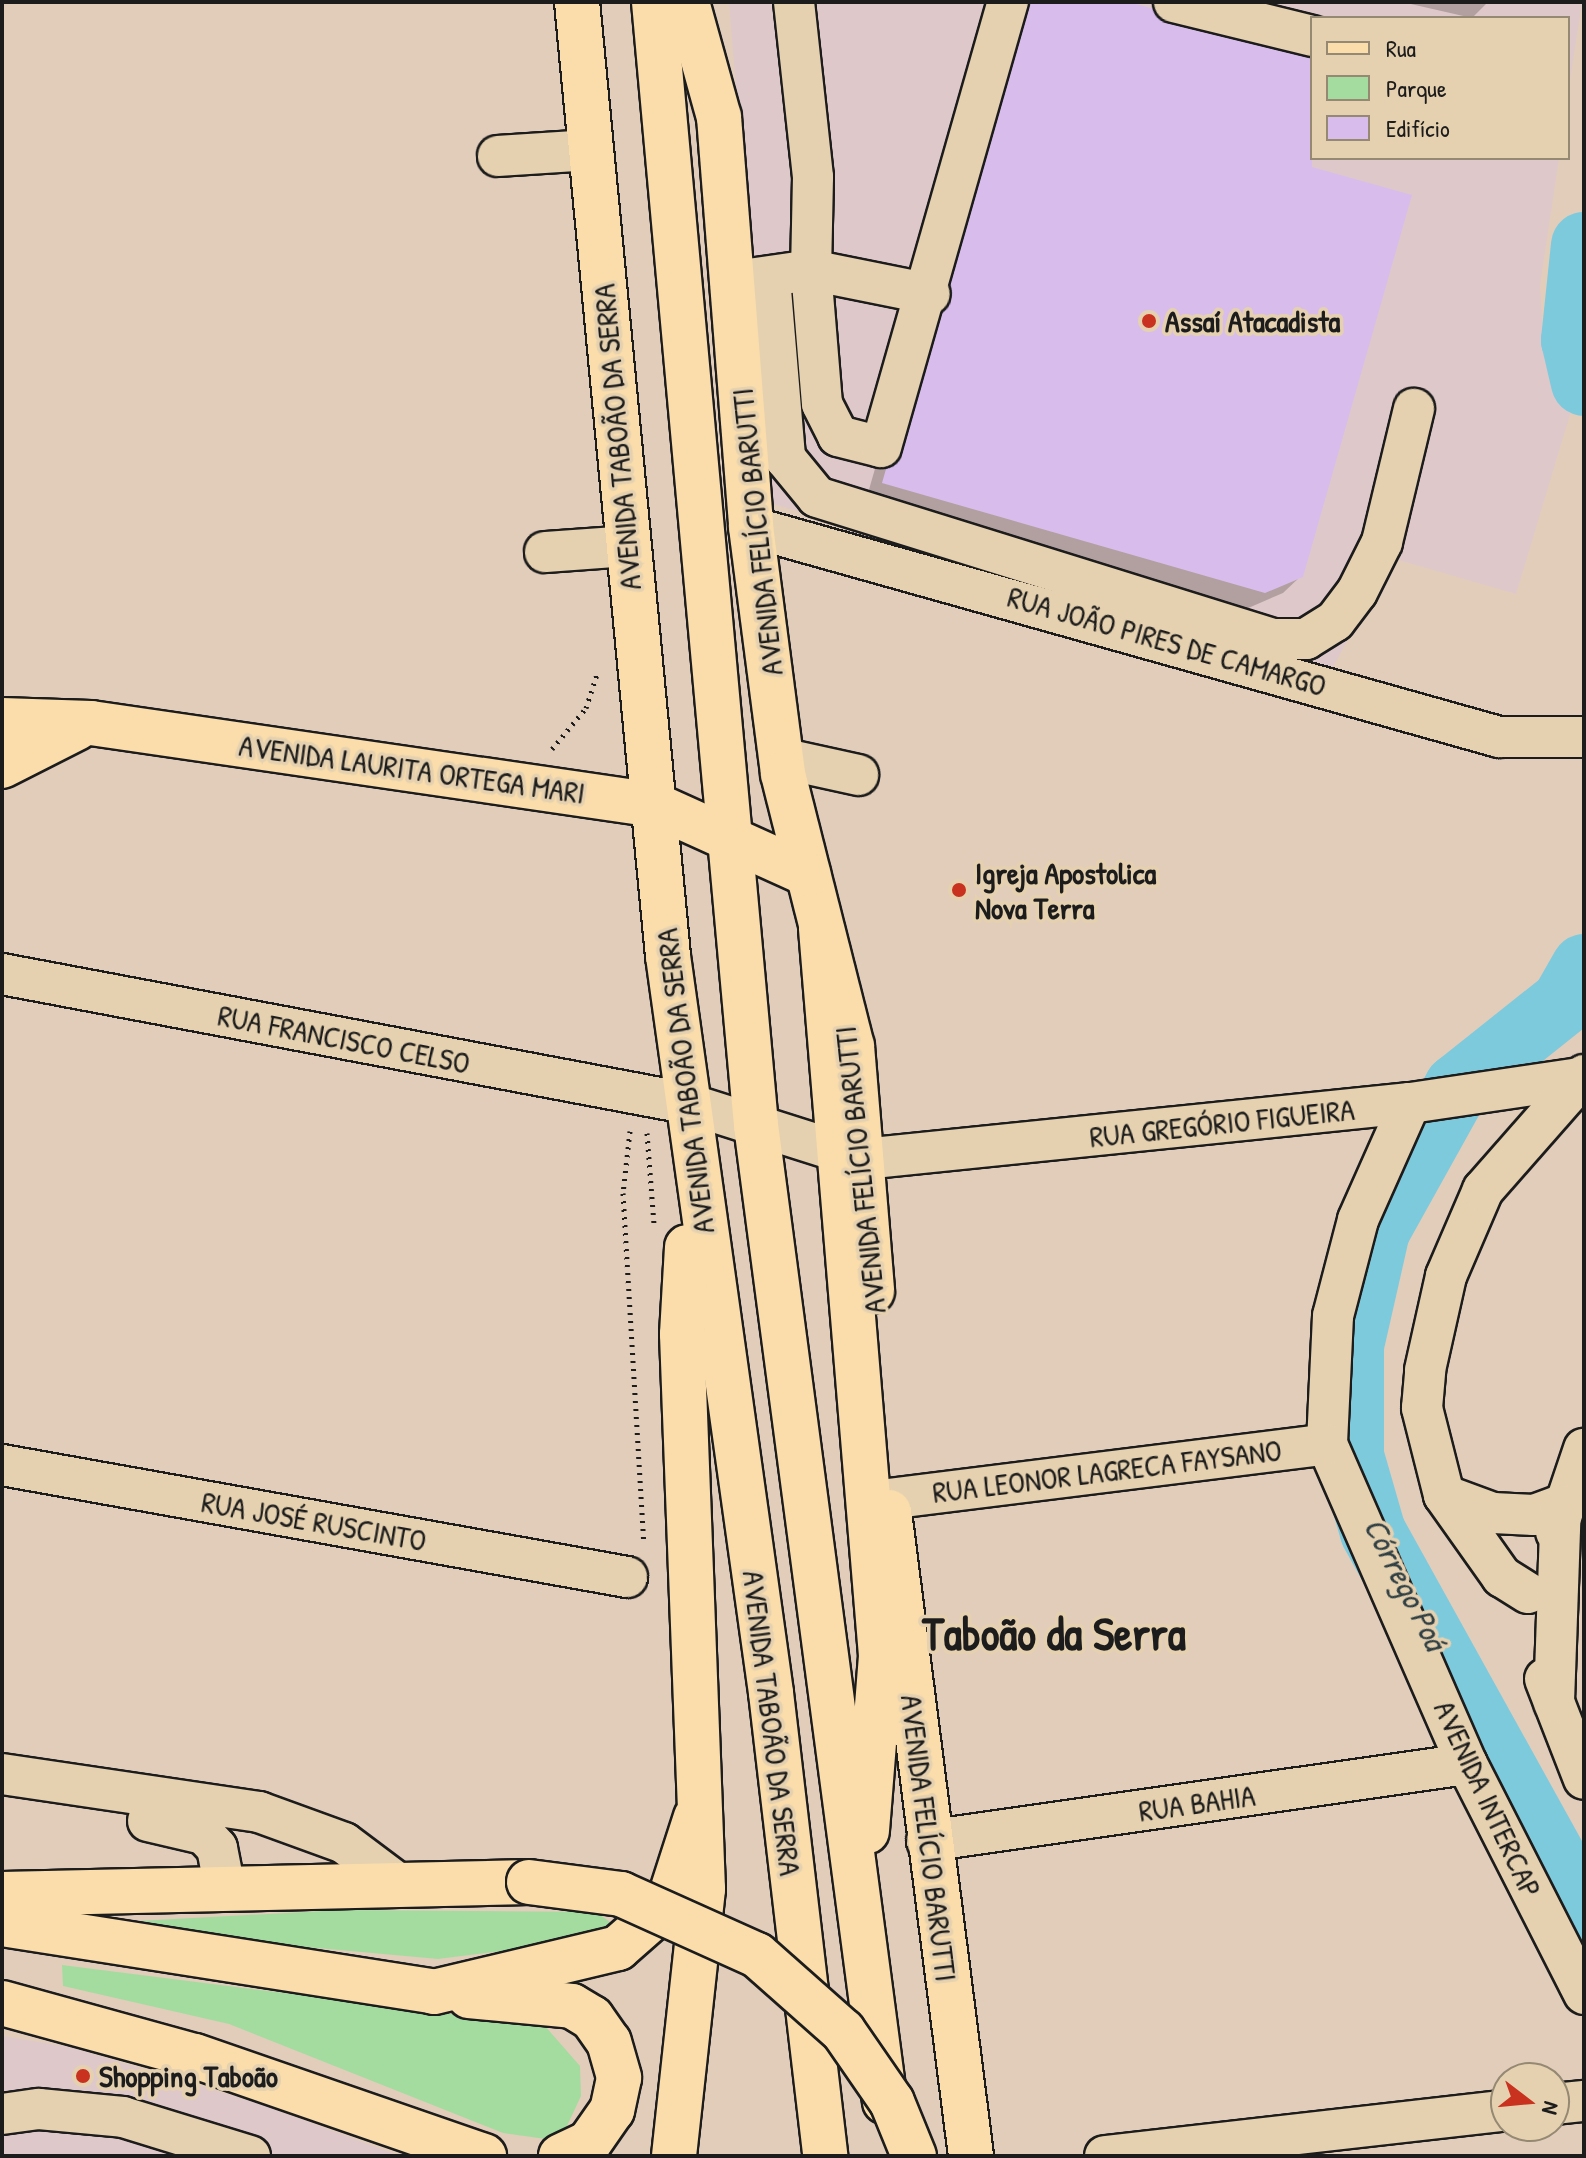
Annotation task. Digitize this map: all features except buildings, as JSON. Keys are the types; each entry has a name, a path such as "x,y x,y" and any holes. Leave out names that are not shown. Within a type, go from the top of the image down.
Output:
{"main road":[{"name":"AVENIDA TABOÃO DA SERRA","path":"577,2 628,546 686,1103 771,1693 825,2156"},
{"name":"AVENIDA TABOÃO DA SERRA","path":"654,2 727,838 756,1125 892,2156"},
{"name":"AVENIDA FELÍCIO BARUTTI","path":"687,2 719,117 752,280 751,527 781,758 821,929 927,1841 971,2156"},
{"name":"AVENIDA LAURITA ORTEGA MARI","path":"2,720 91,723 655,805 808,874"},
{"path":"2,766 91,723"},
{"path":"849,1157 881,1656 859,1901"},
{"path":"674,2156 703,1889 682,1334 697,1194"},
{"path":"434,1992 618,1948 653,1924 691,1847 698,1806"},
{"path":"2,1894 224,1884 529,1882 621,1894 757,1955 843,2031 892,2102 914,2156"},
{"path":"2,1924 434,1992 572,2006 592,2018 609,2042 619,2078 612,2110 589,2143 561,2156"},
{"path":"2,2003 195,2056 484,2156"}],"street":[{"path":"794,2 813,177 811,270 822,404 838,436 871,449 888,438 1008,2"},
{"path":"1174,2 1310,36"},
{"path":"498,156 590,150"},
{"path":"930,294 811,270 752,280 785,458 817,497 1272,639 1306,639 1335,621 1357,592 1382,542 1414,409"},
{"name":"RUA JOÃO PIRES DE CAMARGO","path":"751,527 1499,737 1584,737"},
{"path":"545,552 628,546"},
{"path":"781,758 858,775"},
{"name":"RUA FRANCISCO CELSO","path":"2,974 686,1103 849,1157"},
{"path":"1528,1593 1502,1577 1444,1495 1422,1408 1446,1276 1483,1190 1569,1079"},
{"name":"RUA GREGÓRIO FIGUEIRA","path":"849,1157 1426,1100 1569,1079"},
{"name":"AVENIDA INTERCAP","path":"1426,1100 1358,1220 1333,1316 1327,1444 1467,1764 1584,1994"},
{"name":"RUA LEONOR LAGRECA FAYSANO","path":"888,1499 1327,1444"},
{"path":"1584,1449 1561,1505 1545,1570 1528,1593 1539,1665 1584,1779"},
{"name":"RUA JOSÉ RUSCINTO","path":"2,1465 635,1568"},
{"path":"1444,1495 1493,1513 1534,1515 1561,1505"},
{"path":"1554,1702 1561,1505"},
{"name":"RUA BAHIA","path":"927,1841 1467,1764"},
{"path":"2,1774 259,1812 344,1843 396,1882"},
{"path":"2,1795 204,1834 217,1848 224,1884"},
{"path":"2,2114 39,2109 123,2117 250,2156"},
{"path":"1105,2156 1490,2112"}],"path":[{"path":"547,789 554,740 586,708 597,658"},
{"path":"631,1118 623,1193 635,1568"}],"shaded area":[{"name":"Assaí Atacadista","path":"729,2 1582,2 1570,80 1570,16 1310,16 1310,160 1559,160 1540,285 1544,358 1555,389 1574,401 1516,594 1392,558 1333,667 770,503"},
{"name":"Shopping Taboão","path":"2,2036 69,2047 260,2104 400,2156 2,2156"}],"green space":[{"path":"341,1910 596,1912 613,1924 527,1948 438,1959 65,1925"},
{"path":"62,1965 545,2026 580,2066 581,2096 560,2141 503,2133 229,2024 63,1986"}],"waterway":[{"name":"Córrego Poá","path":"1584,245 1574,340 1584,383"},
{"name":"Córrego Poá","path":"1584,967 1564,1002 1457,1087 1377,1231 1351,1345 1351,1456 1373,1532 1584,1912"}],"place":[{"name":"Assaí Atacadista","path":"1149,321"},
{"name":"Igreja Apostolica Nova Terra","path":"959,890"},
{"name":"Shopping Taboão","path":"83,2076"}],"district":[{"name":"Taboão da Serra","path":"1054,1633"}]}
